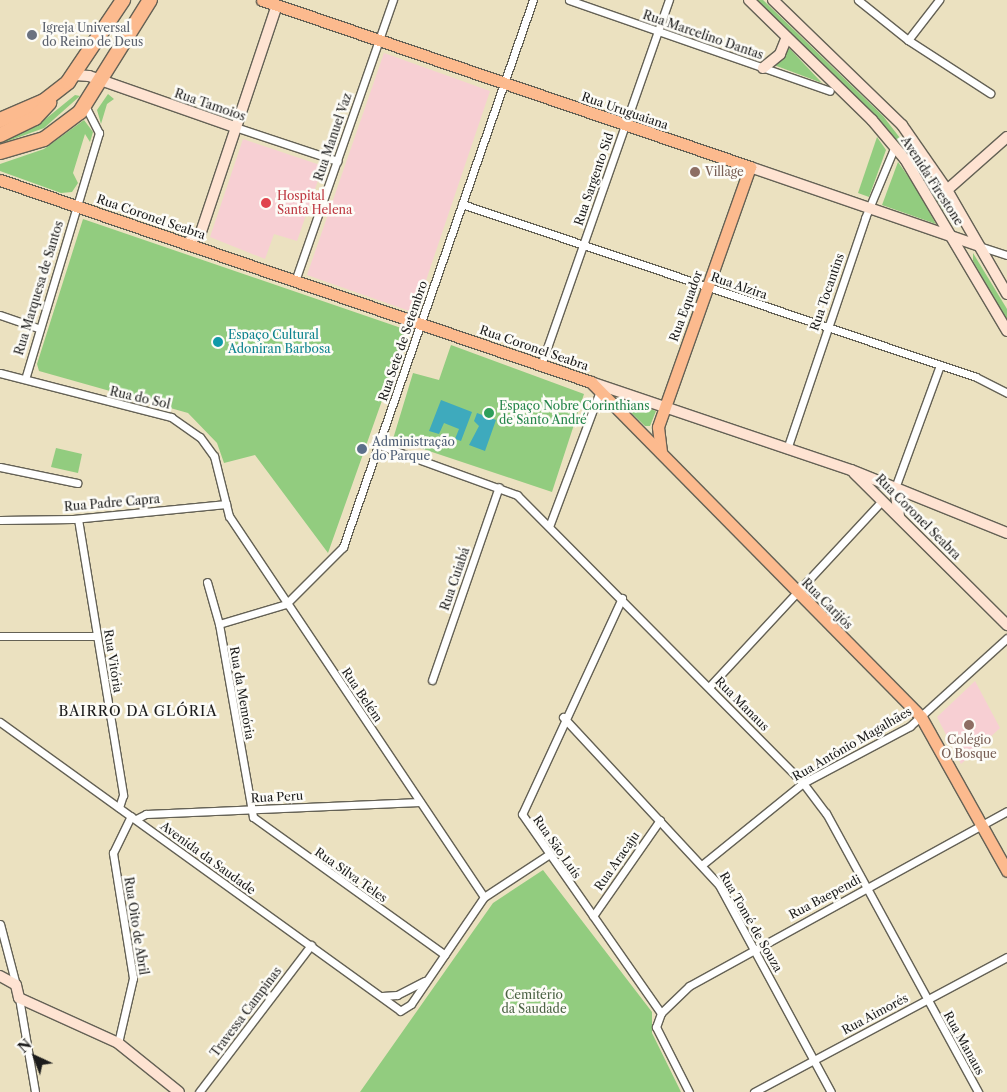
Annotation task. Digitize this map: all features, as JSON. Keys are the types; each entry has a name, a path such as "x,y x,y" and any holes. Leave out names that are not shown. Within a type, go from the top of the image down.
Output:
{"highway":[{"path":"2,129 40,114 55,94 75,75 123,0"},
{"path":"0,152 44,139 85,106 150,0"}],"main road":[{"name":"Rua Uruguaiana","path":"262,0 979,246"},
{"name":"Avenida Firestone","path":"749,0 895,146 954,238 1007,331"},
{"name":"Avenida Firestone","path":"773,0 889,110 947,190 1007,294"},
{"path":"186,244 201,232 277,5"},
{"path":"763,68 780,54 787,37"},
{"name":"Rua Tamoios","path":"75,75 101,80 236,127"},
{"path":"947,190 1007,137"},
{"name":"Rua Equador","path":"661,455 658,427 750,167"},
{"name":"Rua Coronel Seabra","path":"0,180 664,408 851,470 1007,625"},
{"path":"201,232 211,252"},
{"name":"Rua Carijós","path":"591,382 796,593 921,717 1007,871"},
{"path":"636,428 649,432 658,427"},
{"path":"851,470 1007,532"},
{"path":"895,488 900,518"},
{"path":"0,976 16,985 19,998 118,1044 179,1092"}],"street":[{"name":"Rua Manuel Vaz","path":"295,281 393,0"},
{"name":"Rua Sete de Setembro","path":"219,624 286,604 339,554 379,445 533,0"},
{"name":"Rua Marcelino Dantas","path":"568,0 830,91"},
{"name":"Rua Sargento Sid","path":"541,365 669,0"},
{"path":"858,0 908,40 990,93"},
{"path":"908,40 939,0"},
{"name":"Rua Marquesa de Santos","path":"26,376 38,328 99,133 85,106"},
{"name":"Rua Tamoios","path":"236,127 337,161"},
{"name":"Rua Tocantins","path":"787,449 826,328 865,218 872,209 895,146"},
{"name":"Rua Alzira","path":"462,204 940,365 1007,393"},
{"path":"979,246 1007,255"},
{"path":"0,315 38,328"},
{"path":"895,488 940,365"},
{"name":"Rua do Sol","path":"0,373 26,376 65,392 184,423 214,456 226,504"},
{"path":"550,524 600,391"},
{"name":"Rua Manaus","path":"379,445 517,495 550,524 803,782 826,813 978,1092"},
{"path":"0,467 77,483"},
{"name":"Rua Cuiabá","path":"432,680 498,487"},
{"path":"709,687 882,501"},
{"name":"Rua Padre Capra","path":"0,520 78,519 226,504"},
{"name":"Rua Belém","path":"226,504 286,604 484,896"},
{"name":"Rua Vitória","path":"78,519 123,795 119,807"},
{"name":"Rua da Memória","path":"206,582 219,624 250,810"},
{"name":"Rua São Luís","path":"622,598 563,717 522,810 524,821 661,1013"},
{"path":"0,636 97,636"},
{"name":"Rua Antônio Magalhães","path":"703,864 803,782 921,717 1007,638"},
{"name":"Rua Tomé de Souza","path":"563,717 703,864 753,948 831,1092"},
{"name":"Avenida da Saudade","path":"0,722 381,996 395,1008 402,1011 430,978"},
{"name":"Rua Peru","path":"133,817 146,814 420,802"},
{"name":"Rua Silva Teles","path":"250,810 273,834 445,955"},
{"name":"Rua Baependi","path":"661,1013 698,978 1007,811"},
{"name":"Rua Oito de Abril","path":"118,1044 133,978 113,853 133,817"},
{"name":"Rua Aracaju","path":"593,916 660,820"},
{"path":"381,996 397,995 430,978 484,896 548,855"},
{"path":"0,924 16,985"},
{"name":"Travessa Campinas","path":"199,1092 311,946"},
{"name":"Rua Aimorés","path":"754,1092 1007,957"},
{"path":"395,1008 397,995"},
{"path":"19,998 35,1092"},
{"path":"661,1013 657,1032 689,1092"}],"shaded area":[{"path":"384,53 490,91 415,313 307,275"},
{"name":"Hospital Santa Helena","path":"243,139 323,166 297,241 274,234 265,259 210,237"},
{"name":"Colégio O Bosque","path":"975,681 1000,728 961,764 937,717"}],"green space":[{"path":"755,0 763,0 883,116 924,169 955,227 887,128"},
{"path":"789,48 791,50 822,83 774,65"},
{"path":"108,94 114,99 107,104 101,124 97,110"},
{"path":"75,95 80,96 44,128 0,144 0,140 43,121"},
{"path":"84,120 93,132 90,142 85,134 73,173 78,183 72,192 61,193 0,171 0,164 44,149"},
{"path":"877,137 886,150 869,197 858,193"},
{"path":"898,162 915,186 936,224 882,205"},
{"path":"83,219 407,330 328,553 255,455 224,463 217,443 188,413 39,371 37,364"},
{"path":"973,253 1007,309 1007,321 973,261"},
{"name":"Espaço Nobre Corinthians de Santo André","path":"451,345 584,394 552,492 393,439 413,373 439,380"},
{"path":"627,401 656,411 650,426 645,426 624,406"},
{"path":"56,448 82,454 78,473 51,467"},
{"name":"Cemitério da Saudade","path":"543,870 652,1012 652,1033 681,1092 360,1092 493,903"}],"water":[{"path":"441,400 472,412 461,441 455,439 459,429 444,423 439,434 429,431"},
{"path":"477,413 496,420 485,451 469,445 479,426 474,421"}],"place":[{"name":"Igreja Universal do Reino de Deus","path":"32,35"},
{"name":"Village","path":"695,172"},
{"name":"Hospital Santa Helena","path":"266,203"},
{"name":"Espaço Cultural Adoniran Barbosa","path":"218,342"},
{"name":"Espaço Nobre Corinthians de Santo André","path":"489,413"},
{"name":"Administração do Parque","path":"362,449"},
{"name":"Colégio O Bosque","path":"969,725"}],"district":[{"name":"BAIRRO DA GLÓRIA","path":"138,711"}]}
